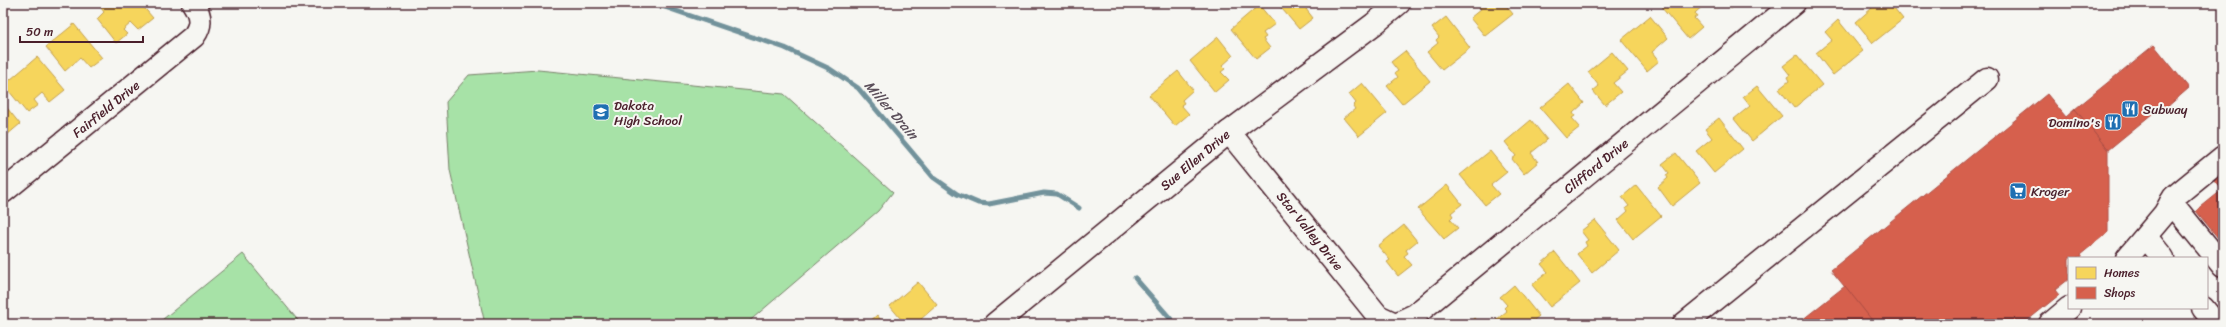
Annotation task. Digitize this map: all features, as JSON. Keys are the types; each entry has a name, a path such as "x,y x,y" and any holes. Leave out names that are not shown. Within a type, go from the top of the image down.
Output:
{"street":[{"name":"Sue Ellen Drive","path":"995,324 1229,132 1276,95 1369,28 1400,3"},
{"name":"Clifford Drive","path":"1396,324 1415,315 1794,3"},
{"name":"Fairfield Drive","path":"3,192 194,36 200,29 197,11"},
{"path":"1684,324 1987,79"},
{"name":"Star Valley Drive","path":"1229,132 1378,316 1396,324"},
{"path":"2128,257 2165,213 2174,197 2223,157"},
{"path":"2171,202 2223,266"},
{"path":"2146,237 2162,257"},
{"path":"2050,324 2068,309"},
{"path":"2204,309 2216,324"}],"green space":[{"path":"538,70 784,94 893,192 878,211 746,324 485,324 450,170 446,102 469,75"},
{"path":"243,254 301,324 157,324"}],"building: Homes":[{"path":"107,3 140,3 153,18 138,30 131,23 123,30 127,34 116,43 97,19 104,12 101,8"},
{"path":"1277,3 1307,3 1309,7 1306,9 1313,18 1299,29"},
{"path":"1481,3 1504,3 1513,14 1485,36 1470,18 1481,9 1478,6"},
{"path":"1668,3 1706,3 1695,13 1697,16 1694,18 1702,27 1688,39 1662,8"},
{"path":"1726,3 1737,3 1731,9"},
{"path":"1867,3 1890,3 1903,19 1873,43 1856,22 1872,8"},
{"path":"1259,5 1275,24 1263,33 1266,37 1263,39 1270,48 1256,59 1231,29"},
{"path":"1650,16 1668,38 1652,52 1659,61 1647,71 1621,40"},
{"path":"1446,17 1470,48 1442,70 1427,52 1438,43 1436,40 1439,37 1432,28"},
{"path":"1838,20 1863,51 1833,75 1816,53 1832,40 1825,32"},
{"path":"74,24 102,58 89,68 80,58 65,71 46,47"},
{"path":"1218,37 1233,56 1222,66 1225,69 1221,72 1229,80 1215,92 1190,61"},
{"path":"1405,51 1430,81 1402,104 1387,86 1398,77 1395,73 1398,71 1391,62"},
{"path":"1612,52 1628,71 1613,83 1621,92 1605,105 1593,91 1599,86 1588,72"},
{"path":"1797,55 1822,85 1794,108 1779,89 1789,81 1787,77 1790,75 1783,66"},
{"path":"37,57 65,90 50,102 42,93 34,100 38,105 27,113 4,85"},
{"path":"1178,71 1193,90 1182,100 1184,103 1181,105 1189,114 1175,126 1149,95"},
{"path":"1362,83 1387,113 1359,136 1344,118 1355,109 1353,106 1356,103 1349,94"},
{"path":"1569,84 1584,103 1573,113 1575,116 1572,118 1580,127 1566,138 1540,108"},
{"path":"1757,86 1782,116 1752,141 1734,119 1750,106 1743,97"},
{"path":"3,103 20,124 7,135 3,130"},
{"path":"1719,118 1743,149 1714,173 1696,151 1712,138 1705,129"},
{"path":"1531,120 1547,140 1531,153 1538,162 1524,174 1512,159 1516,156 1505,142"},
{"path":"1490,151 1507,172 1491,185 1499,194 1485,205 1460,175"},
{"path":"1676,153 1700,183 1672,206 1658,187 1668,178 1666,175 1669,173 1662,164"},
{"path":"1447,185 1462,204 1451,213 1453,216 1450,219 1458,228 1444,239 1418,209"},
{"path":"1636,185 1661,216 1633,239 1618,220 1628,211 1626,208 1629,206 1622,197"},
{"path":"1595,220 1619,250 1592,273 1577,254 1587,246 1585,242 1588,240 1581,231"},
{"path":"1404,225 1417,241 1406,250 1408,253 1404,256 1412,265 1398,276 1387,262 1390,260 1378,246"},
{"path":"1555,252 1580,283 1550,307 1532,285 1548,272 1541,264"},
{"path":"918,282 937,305 921,319 925,324 905,324 890,306"},
{"path":"1514,285 1539,316 1529,324 1499,324 1496,320 1507,311 1504,308 1507,305 1500,297"},
{"path":"877,315 884,324 867,324"},
{"path":"1475,318 1480,324 1467,324"}],"building: Shops":[{"path":"2154,45 2189,88 2166,108 2163,105 2108,150 2075,109"},
{"name":"Kroger","path":"2047,94 2066,117 2075,109 2108,150 2108,232 2080,255 2081,257 2068,257 2068,280 2055,290 2059,295 2023,324 1875,324 1831,270"},
{"path":"2223,172 2223,244 2196,211 2222,190 2214,180"},
{"path":"1845,286 1875,324 1797,324"}],"waterway":[{"name":"Miller Drain","path":"653,3 785,48 830,69 858,88 933,177 957,194 978,203 989,204 1044,193 1057,194 1079,208"},
{"name":"Miller Drain","path":"1135,278 1175,324"}],"place":[{"name":"Subway","path":"2130,109"},
{"name":"Dakota High School","path":"601,112"},
{"name":"Domino's","path":"2113,122"},
{"name":"Kroger","path":"2018,191"}]}
